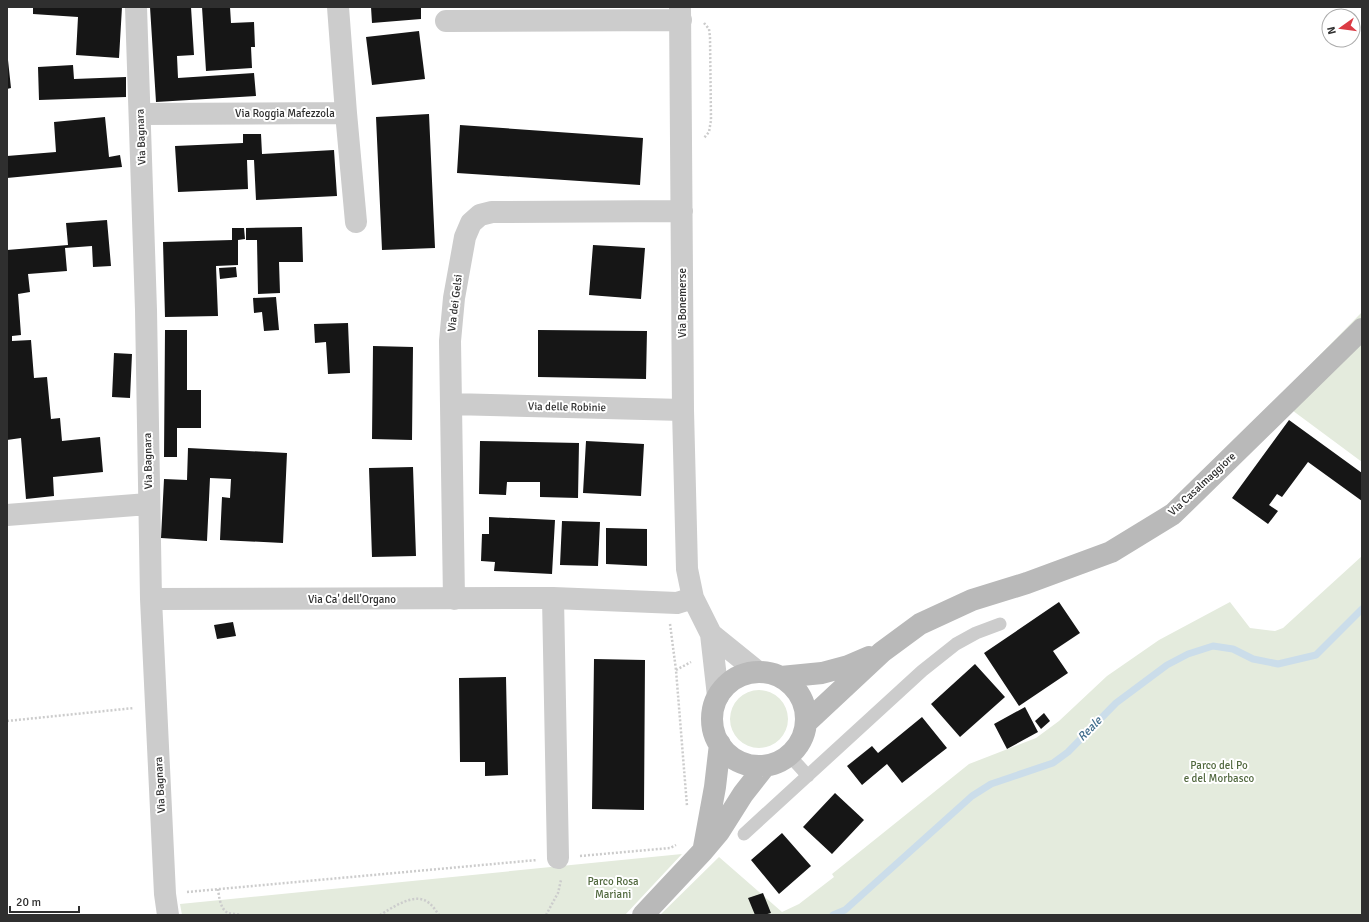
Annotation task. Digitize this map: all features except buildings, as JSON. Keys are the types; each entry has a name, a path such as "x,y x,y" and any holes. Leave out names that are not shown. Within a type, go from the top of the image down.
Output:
{"main road":[{"name":"Via Casalmaggiore","path":"882,652 920,624 965,603 1027,583 1111,552 1173,514 1362,329"},
{"path":"781,677 822,673 848,666 882,652"},
{"path":"806,722 882,652"},
{"path":"758,672 770,673 781,677 792,685 806,708 806,722 802,738 794,751 781,761 765,766 752,766 739,762 728,755 714,733 712,720 718,696 728,684 742,675 758,672"},
{"path":"703,851 715,787 720,744"},
{"path":"642,915 719,832 743,794 765,766"}],"street":[{"name":"Via Bagnara","path":"136,7 146,310 148,504 151,599 165,894 168,915"},
{"name":"Via Roggia Mafezzola","path":"140,114 346,113 338,7"},
{"path":"446,20 560,14 681,14"},
{"name":"Via Bonemerse","path":"681,14 683,410 687,569 693,598"},
{"path":"346,113 356,222"},
{"name":"Via dei Gelsi","path":"454,599 450,341 454,298 465,237 471,223 480,215 492,212 682,210"},
{"name":"Via delle Robinie","path":"451,404 683,410"},
{"path":"7,515 148,504"},
{"path":"553,598 560,868"},
{"name":"Via Ca' dell'Organo","path":"151,599 553,598 677,603 693,598"},
{"path":"693,598 711,634 718,696"},
{"path":"711,634 758,672"}],"lane":[{"path":"744,834 922,672 956,644 976,633 1000,624"},
{"path":"789,755 808,776"}],"path":[{"path":"7,721 156,706"},
{"path":"546,915 558,893 560,868"},
{"path":"218,889 220,901 224,910 228,913 241,915"},
{"path":"380,915 400,904 416,898 428,902 439,915"}],"green space":[{"path":"1362,312 1362,462 1277,399"},
{"name":"Parco del Po e del Morbasco","path":"1362,556 1362,915 660,915 719,857 782,912 799,904 834,877 832,874 969,764 1036,738 1059,721 1107,676 1159,640 1230,602 1250,628 1275,631 1283,628"},
{"path":"753,690 765,690 780,698 788,713 788,725 780,740 765,748 753,748 738,740 730,725 730,713 738,698"},
{"name":"Parco Rosa Mariani","path":"682,854 625,915 182,915 180,904"}],"waterway":[{"name":"Reale","path":"833,915 845,910 972,796 991,784 1053,763 1068,752 1116,703 1167,665 1188,654 1213,646 1233,649 1253,659 1278,664 1316,655 1362,609"}]}
